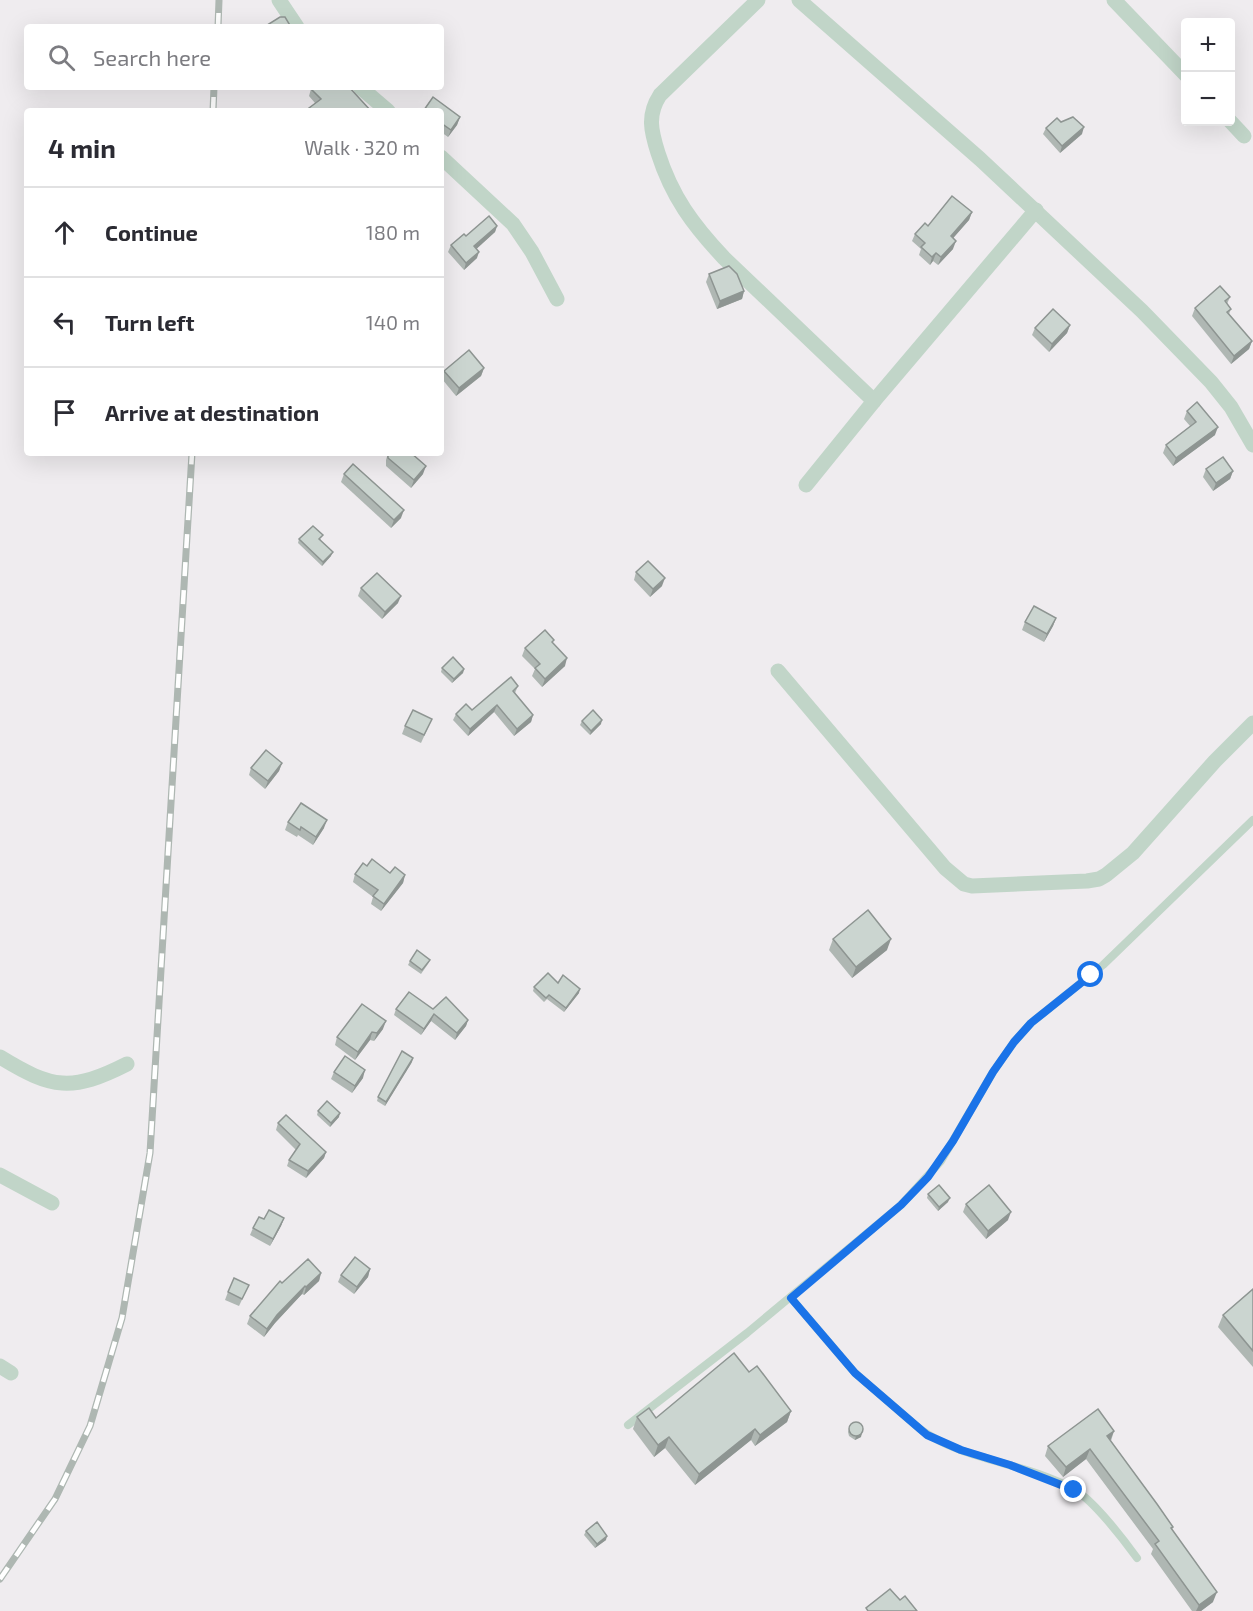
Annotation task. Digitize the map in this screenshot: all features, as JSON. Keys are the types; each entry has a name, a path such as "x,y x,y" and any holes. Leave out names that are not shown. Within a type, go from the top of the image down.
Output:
{"street":[{"path":"279,0 295,24"},
{"path":"758,0 660,95 654,104 650,129 678,202 701,233 874,401"},
{"path":"799,0 1036,210 1142,311 1203,374 1251,435"},
{"path":"1114,0 1182,72"},
{"path":"364,90 384,108"},
{"path":"1234,126 1244,136"},
{"path":"444,160 513,224 532,252 557,299"},
{"path":"806,485 1036,210"},
{"path":"778,671 945,868 964,884 972,886 1087,881 1106,876 1133,853 1215,761 1253,723"},
{"path":"0,1057 43,1080 63,1084 84,1082 127,1064"},
{"path":"0,1175 52,1203"}],"lane":[{"path":"628,1425 791,1298 901,1205 928,1177 953,1141 993,1072 1031,1023 1102,965 1253,820"},
{"path":"791,1298 855,1373 927,1435 961,1450 1010,1465 1074,1490 1121,1537 1137,1558"}],"building":[{"path":"280,17 285,17 289,24 269,24"},
{"path":"312,90 352,90 368,108 309,108 321,99"},
{"path":"433,97 460,117 451,130 444,125 444,108 425,108"},
{"path":"1073,117 1084,127 1062,146 1046,128 1057,118 1061,122"},
{"path":"952,196 972,212 951,236 956,241 941,257 936,253 932,257 921,247 925,243 915,234 925,223 928,226"},
{"path":"489,216 497,226 474,246 479,252 466,263 451,245 464,234 466,236"},
{"path":"729,266 737,274 744,291 720,301 709,274"},
{"path":"1220,286 1230,297 1225,301 1231,309 1227,312 1252,341 1234,356 1195,308"},
{"path":"1053,309 1070,325 1052,344 1035,328"},
{"path":"469,350 484,368 459,388 444,371"},
{"path":"1197,402 1218,427 1176,458 1166,445 1196,422 1187,411"},
{"path":"388,456 414,456 426,466 414,480"},
{"path":"1223,457 1233,471 1216,483 1206,469"},
{"path":"353,464 404,510 394,520 344,474"},
{"path":"313,526 323,535 319,539 333,552 323,562 299,539"},
{"path":"648,561 665,578 653,589 636,572"},
{"path":"377,573 401,596 385,612 361,588"},
{"path":"1034,606 1056,618 1047,634 1025,622"},
{"path":"545,630 554,640 552,642 567,658 545,679 535,668 540,664 525,648"},
{"path":"453,657 464,669 454,679 442,668"},
{"path":"511,677 518,686 513,691 533,715 517,729 497,705 470,729 456,714 466,704 472,710"},
{"path":"413,710 432,719 424,735 405,726"},
{"path":"593,710 602,720 591,731 582,721"},
{"path":"266,750 282,763 268,781 251,768"},
{"path":"301,803 327,820 316,837 288,822"},
{"path":"372,859 390,873 395,867 405,875 384,904 373,896 378,890 355,874 363,863 367,866"},
{"path":"868,910 891,939 856,967 833,939"},
{"path":"417,950 430,960 422,970 410,961"},
{"path":"548,973 558,983 563,975 580,989 566,1008 549,995 546,998 534,987"},
{"path":"409,992 433,1009 446,997 468,1020 457,1033 434,1014 424,1029 396,1009"},
{"path":"362,1004 386,1021 377,1033 372,1032 358,1052 337,1037"},
{"path":"402,1051 413,1058 386,1102 378,1097"},
{"path":"345,1056 365,1070 355,1086 334,1072"},
{"path":"327,1101 340,1113 331,1123 318,1111"},
{"path":"286,1115 326,1152 308,1171 289,1160 300,1144 278,1123"},
{"path":"939,1185 950,1198 939,1207 928,1194"},
{"path":"989,1185 1011,1212 988,1231 966,1204"},
{"path":"269,1210 284,1218 273,1239 253,1228 259,1217 264,1219"},
{"path":"355,1257 370,1269 357,1287 341,1275"},
{"path":"308,1259 321,1273 277,1315 267,1329 250,1316 280,1281 282,1283"},
{"path":"234,1278 249,1285 242,1299 228,1292"},
{"path":"1253,1289 1253,1351 1223,1315"},
{"path":"734,1353 749,1372 757,1366 791,1411 760,1435 755,1429 699,1474 669,1437 658,1445 637,1417 649,1408 656,1418"},
{"path":"1098,1409 1114,1431 1107,1436 1217,1592 1199,1605 1155,1544 1159,1541 1090,1449 1066,1467 1048,1446"},
{"path":"856,1422 861,1424 863,1429 861,1434 856,1436 851,1434 849,1429 851,1424"},
{"path":"597,1522 607,1536 597,1544 586,1531"},
{"path":"890,1589 900,1600 905,1596 917,1611 868,1611 866,1608"}],"railway":[{"path":"218,24 219,0"},
{"path":"213,108 214,90"},
{"path":"0,1579 55,1499 90,1426 122,1318 150,1153 192,456"}],"route":[{"path":"1074,1490 1010,1465 961,1450 927,1435 855,1373 791,1298 901,1205 928,1177 941,1161 993,1072 1014,1042 1031,1023 1091,975"}]}
